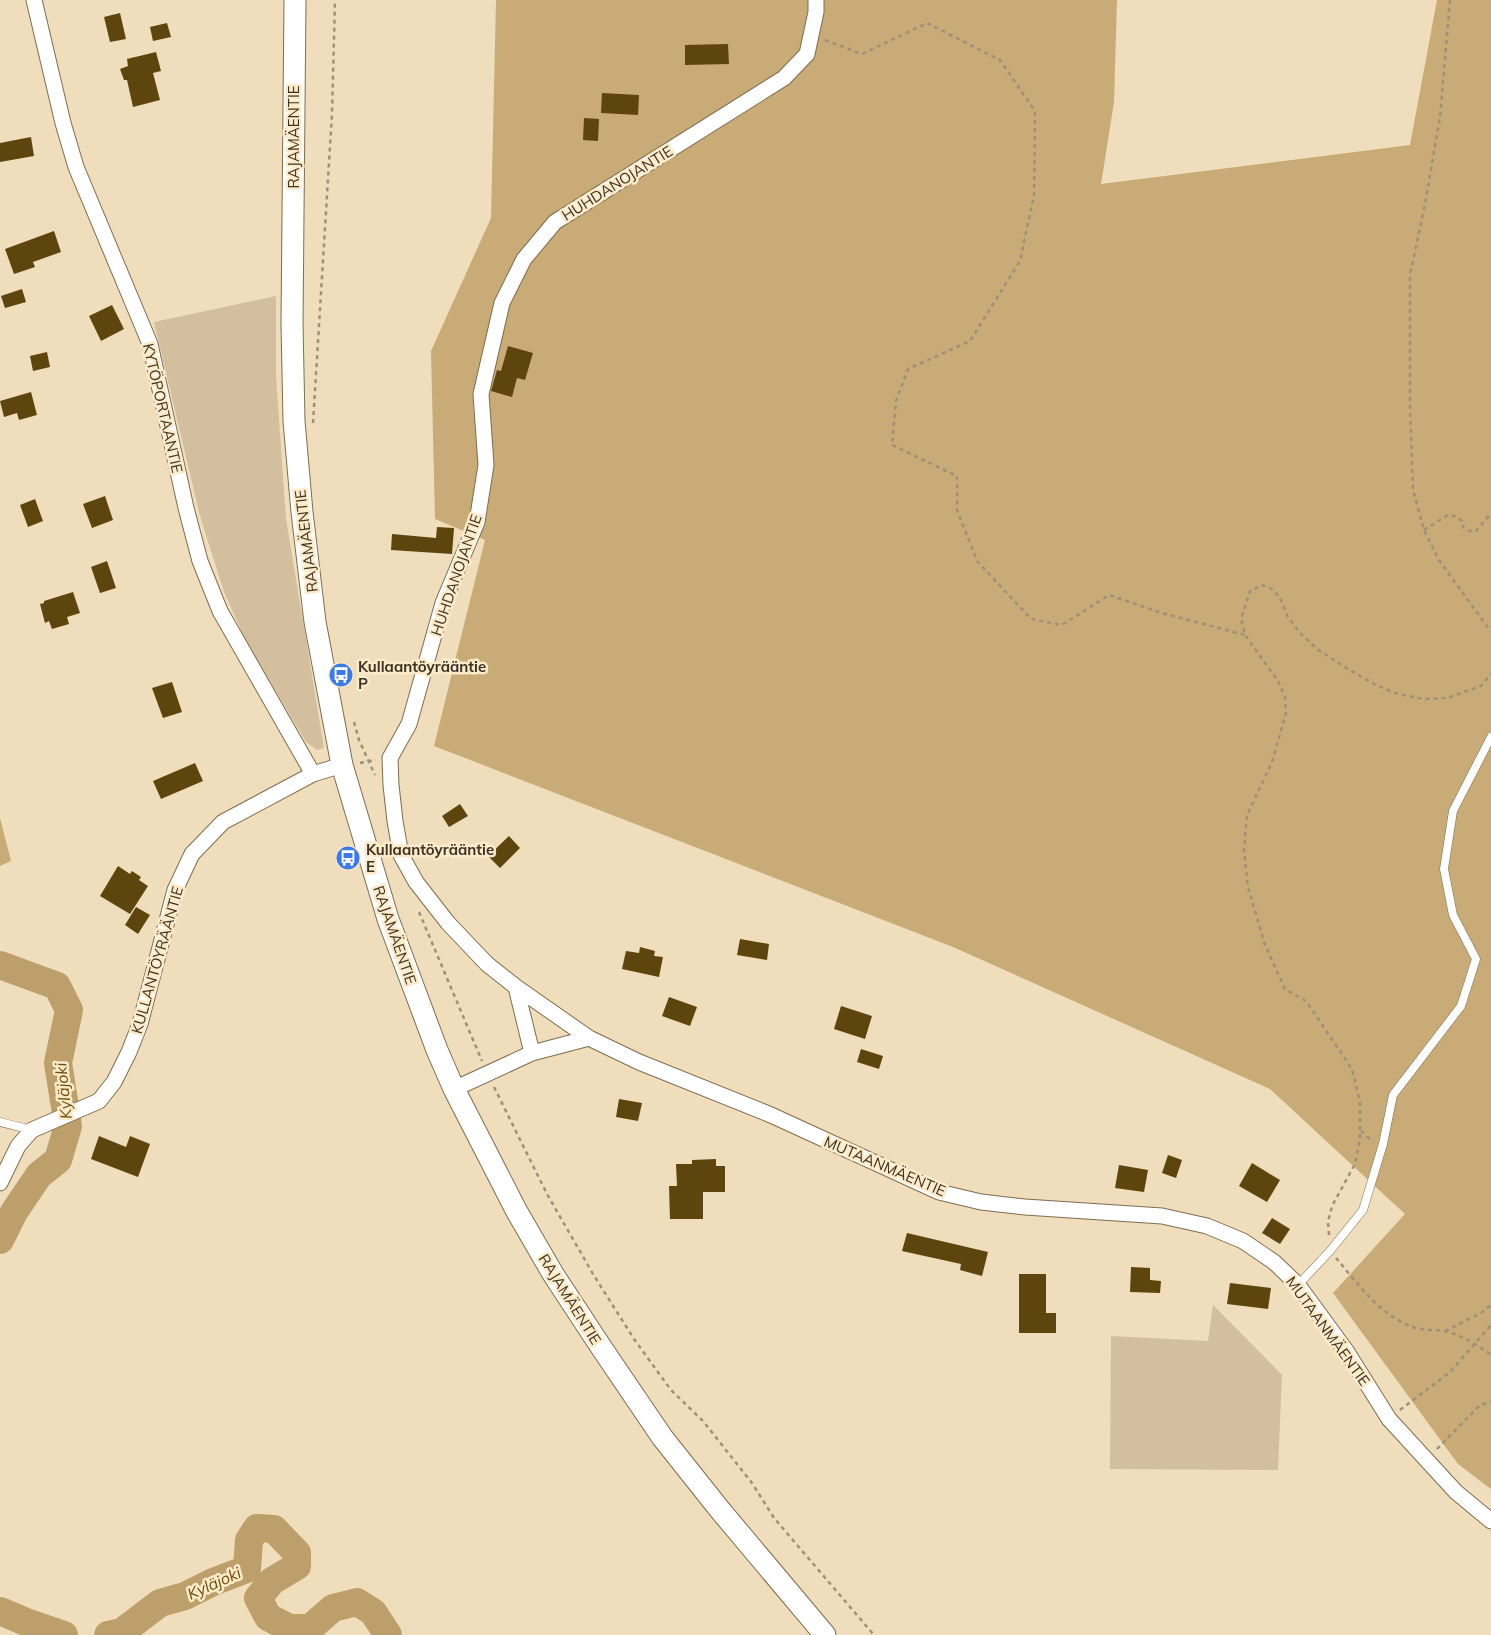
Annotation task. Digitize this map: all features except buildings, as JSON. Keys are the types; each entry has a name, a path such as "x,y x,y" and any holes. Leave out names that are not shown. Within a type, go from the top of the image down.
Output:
{"main road":[{"name":"RAJAMÄENTIE","path":"294,0 292,314 294,421 302,512 316,622 342,766 388,919 437,1050 454,1089 516,1210 553,1274 662,1437 824,1635"}],"street":[{"name":"KYTÖPORTAANTIE","path":"34,0 63,122 76,167 150,344 186,508 200,561 220,611 313,774"},
{"name":"HUHDANOJANTIE","path":"390,758 409,724 443,603 477,522 486,465 481,394 502,303 524,260 555,222 784,78 807,54 816,12 816,0"},
{"name":"MUTAANMÄENTIE","path":"390,758 390,785 401,855 416,882 448,923 487,964 516,987 589,1038 639,1062 771,1115 939,1192 981,1202 1025,1207 1162,1216 1207,1226 1243,1241 1274,1262 1298,1285 1347,1352 1390,1419 1456,1492 1491,1520"},
{"name":"KULLANTÖYRÄÄNTIE","path":"0,1183 18,1146 32,1130 98,1100 114,1082 129,1052 145,1006 175,890 192,854 223,822 313,774 342,766"},
{"path":"516,987 532,1053"},
{"path":"454,1089 532,1053 589,1038"}],"lane":[{"path":"1298,1285 1330,1251 1363,1210 1381,1150 1393,1094 1461,1006 1476,959 1453,915 1444,869 1453,811 1491,737"},
{"path":"0,1122 32,1130"}],"path":[{"path":"313,431 332,114 335,0"},
{"path":"1450,0 1440,116 1425,204 1410,275 1410,406 1413,490 1424,530 1439,560 1491,632"},
{"path":"811,34 862,54 927,23 1000,60 1035,111 1034,195 1020,262 970,341 908,369 896,401 892,445 957,476 957,510 977,561 1031,618 1062,624 1109,595 1162,613 1245,635"},
{"path":"1424,530 1448,515 1455,516 1462,521 1463,527 1468,531 1476,531 1491,513"},
{"path":"1491,674 1481,686 1447,698 1423,699 1395,693 1374,684 1317,649 1300,633 1288,617 1281,600 1274,590 1262,585 1250,591 1245,602 1241,619 1245,635 1278,681 1285,697 1286,713 1272,762 1247,815 1244,851 1248,887 1265,946 1285,989 1306,1001 1352,1069 1360,1102 1360,1130 1355,1164 1332,1206 1328,1222 1330,1251 1373,1301 1393,1317 1417,1328 1445,1331 1474,1343 1491,1355"},
{"path":"352,715 359,740 377,780"},
{"path":"342,766 390,758"},
{"path":"419,912 488,1074 547,1194 593,1274 634,1339 671,1390 703,1421 774,1518 874,1635"},
{"path":"1360,1130 1381,1150"},
{"path":"1445,1331 1481,1314 1491,1304"},
{"path":"1390,1419 1450,1372 1491,1325"},
{"path":"1426,1460 1479,1406 1491,1401"}],"shaded area":[{"path":"496,0 1117,0 1114,102 1101,184 1410,145 1437,0 1491,0 1491,1489 1458,1464 1333,1293 1405,1214 1270,1089 953,947 434,746 485,540 435,519 431,351 491,218"},
{"path":"276,296 276,376 286,519 324,748 317,750 306,742 245,639 224,592 200,516 154,322"},
{"path":"0,818 11,861 0,866"},
{"path":"1213,1305 1282,1375 1278,1470 1110,1469 1111,1336 1208,1341"}],"waterway":[{"name":"Kyläjoki","path":"0,965 57,986 69,1010 58,1063 68,1126 58,1160 39,1175 14,1212 0,1240"},
{"name":"Kyläjoki","path":"108,1635 122,1632 160,1603 185,1596 213,1582 247,1569 249,1540 257,1528 274,1529 297,1553 297,1566 272,1581 258,1598 268,1617 289,1628 310,1628 333,1608 357,1602 373,1612 388,1635"},
{"name":"Kyläjoki","path":"0,1611 64,1635"}],"place":[{"name":"Kullaantöyrääntie P","path":"341,675"},
{"name":"Kullaantöyrääntie E","path":"348,858"}]}
